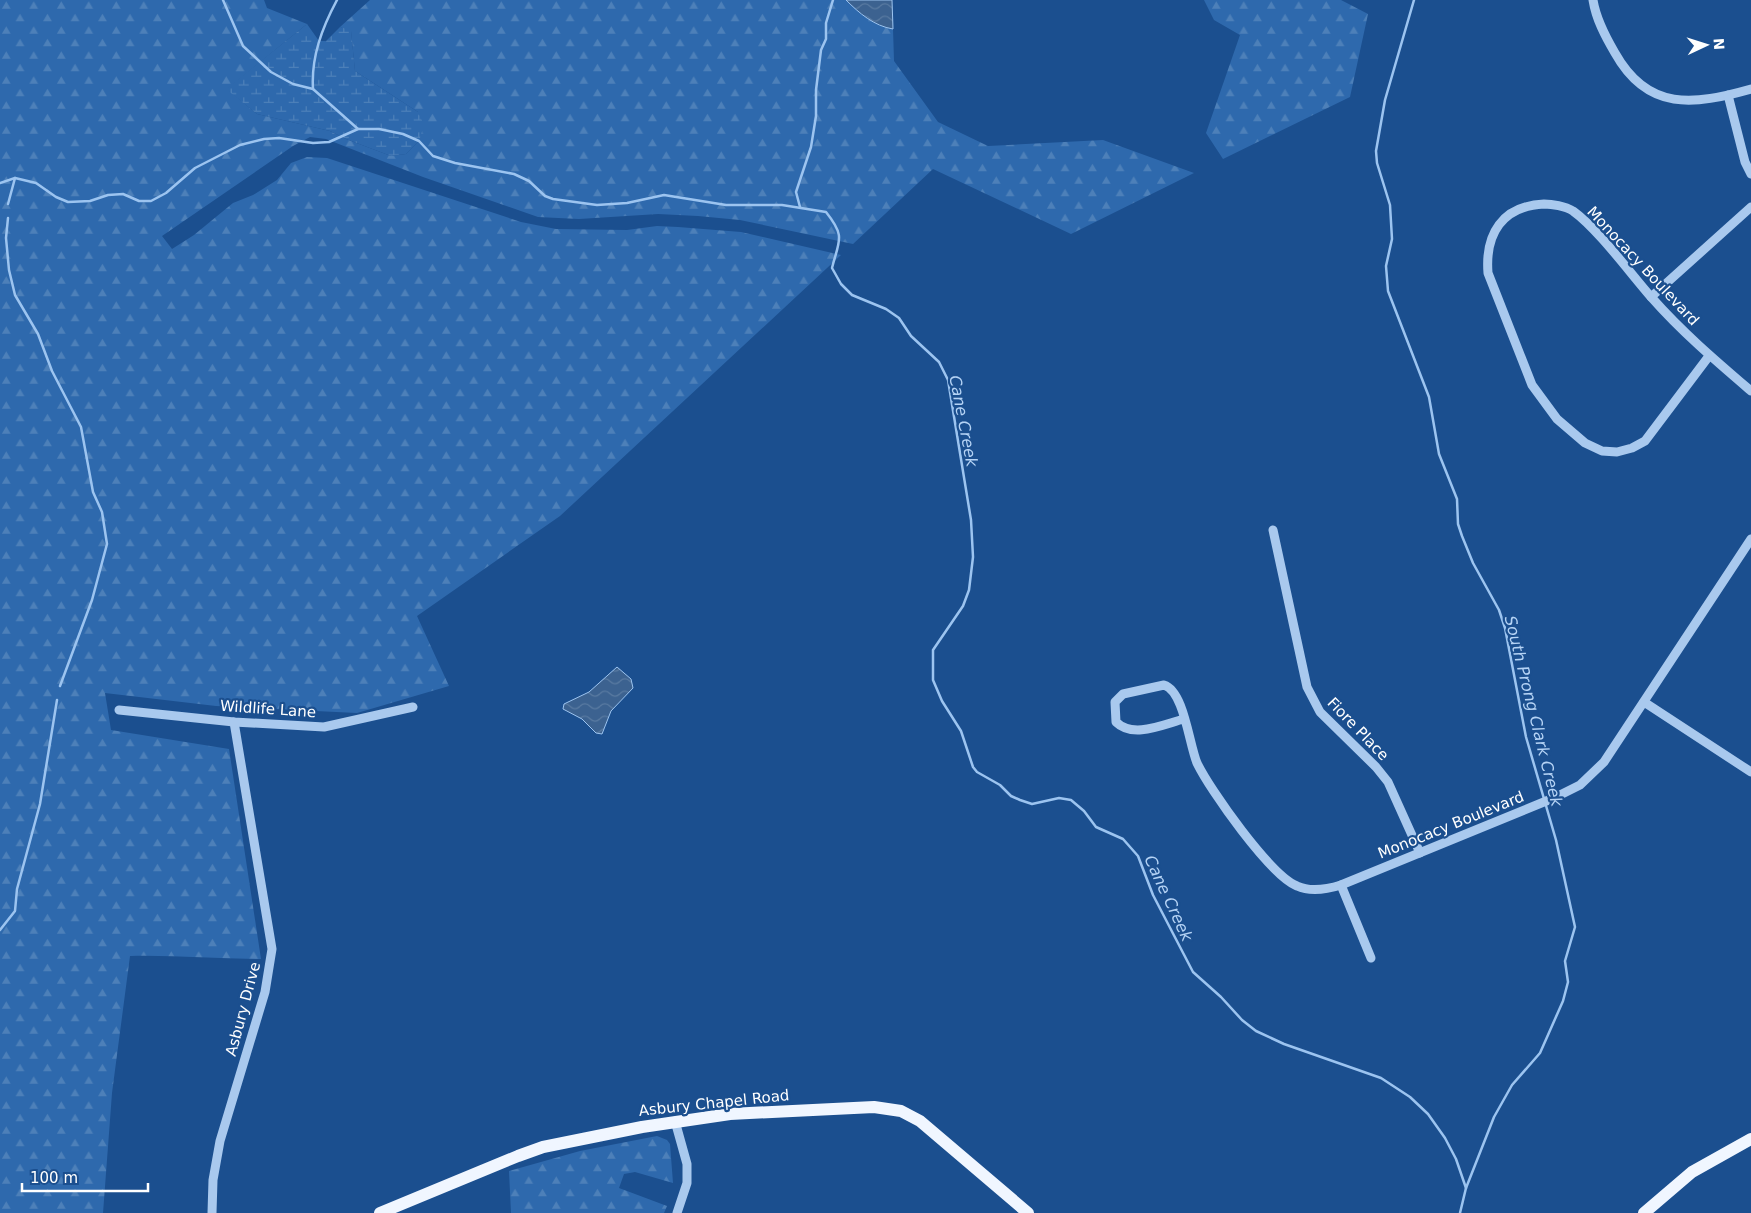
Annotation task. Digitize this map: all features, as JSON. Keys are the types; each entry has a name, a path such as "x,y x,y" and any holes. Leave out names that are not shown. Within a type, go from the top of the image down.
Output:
{"main road":[{"name":"Asbury Chapel Road","path":"380,1213 486,1167 543,1147 675,1122 730,1114 874,1107 901,1111 920,1122 1028,1213"},
{"path":"1644,1213 1692,1172 1751,1139"}],"street":[{"path":"1593,0 1604,34 1621,64 1636,81 1650,92 1667,99 1696,101 1751,89"},
{"path":"1728,95 1745,162 1751,174"},
{"name":"Monocacy Boulevard","path":"1709,356 1644,441 1632,448 1617,452 1602,451 1585,443 1557,419 1532,385 1488,273 1487,259 1495,229 1512,212 1530,205 1551,204 1572,210 1681,330 1751,391"},
{"path":"1651,297 1751,207"},
{"name":"Fiore Place","path":"1273,530 1301,666 1311,695 1320,712 1376,767 1388,782 1420,853"},
{"name":"Monocacy Boulevard","path":"1184,720 1143,729 1127,730 1116,722 1114,702 1123,694 1164,686 1173,690 1177,696 1197,762 1204,776 1248,838 1284,880 1306,888 1324,888 1341,885 1556,797 1580,785 1598,770 1751,539"},
{"path":"1644,702 1751,772"},
{"name":"Wildlife Lane","path":"119,710 234,722 324,727 413,707"},
{"name":"Asbury Drive","path":"212,1213 213,1180 220,1141 265,992 271,957 267,917 247,811 234,722"},
{"path":"1341,885 1371,958"},
{"path":"675,1122 687,1164 688,1183 678,1213"}],"green space":[{"path":"0,0 264,0 267,8 307,24 227,89 257,114 330,131 391,156 406,154 419,141 418,112 355,71 351,31 340,27 370,0 846,0 873,22 893,29 894,61 938,122 988,146 1103,140 1194,173 1071,234 933,169 853,244 740,220 698,216 658,214 579,219 538,217 423,177 326,139 310,137 293,146 162,236 172,249 194,235 233,203 253,195 277,180 291,163 307,157 327,158 521,222 556,229 627,230 657,226 741,232 841,255 560,516 417,616 449,686 357,713 216,706 105,693 111,730 229,749 261,959 130,956 112,1093 103,1213 0,1213"},
{"path":"1204,0 1341,0 1368,14 1350,97 1223,159 1206,133 1240,35 1214,20"},
{"path":"307,24 319,41 326,41 340,27 351,30 355,71 418,112 424,125 419,141 406,154 391,156 330,131 257,114 226,89"},
{"path":"657,1136 667,1140 670,1144 673,1183 635,1172 624,1174 619,1188 667,1206 664,1213 511,1213 509,1171 580,1151"}],"water":[{"path":"846,0 892,0 893,29 873,22"},
{"path":"617,667 631,679 633,688 611,711 602,734 596,733 582,719 563,709 564,704 589,692"}],"waterway":[{"path":"223,0 243,46 271,72 293,84 313,89 358,129"},
{"path":"313,89 316,54 327,21 337,0"},
{"path":"800,207 796,192 811,147 816,116 816,90 821,50 826,39 826,23 833,0"},
{"name":"South Prong Clark Creek","path":"1414,0 1385,100 1376,151 1377,163 1390,205 1392,239 1386,266 1388,291 1429,397 1439,454 1457,499 1458,524 1462,536 1473,563 1499,610 1505,628 1526,737 1556,840 1575,927 1565,961 1568,982 1563,1001 1540,1053 1512,1085 1494,1117 1466,1188 1460,1213"},
{"name":"Cane Creek","path":"0,183 15,178 36,183 56,197 68,202 90,201 108,195 123,194 139,201 151,201 166,193 195,168 240,145 264,139 279,138 313,143 329,142 358,129 379,129 403,134 419,141 433,156 455,163 514,174 529,181 545,196 553,199 597,205 627,203 664,195 726,205 782,205 826,212 839,233 832,268 841,284 852,295 886,309 899,318 911,336 939,362 948,380 971,520 973,557 969,590 963,606 933,650 933,680 942,701 961,731 973,767 977,772 1000,785 1011,796 1020,800 1032,804 1059,798 1071,800 1084,811 1096,827 1123,839 1138,856 1153,895 1193,972 1221,997 1242,1020 1256,1031 1284,1044 1381,1078 1410,1097 1428,1114 1445,1138 1456,1159 1466,1188"},
{"path":"8,204 15,178"},
{"path":"8,218 6,238 9,270 15,295 38,334 52,371 81,427 93,492 102,512 107,544 92,600 60,686"},
{"path":"0,930 15,911 17,889 40,804 57,700"}]}
